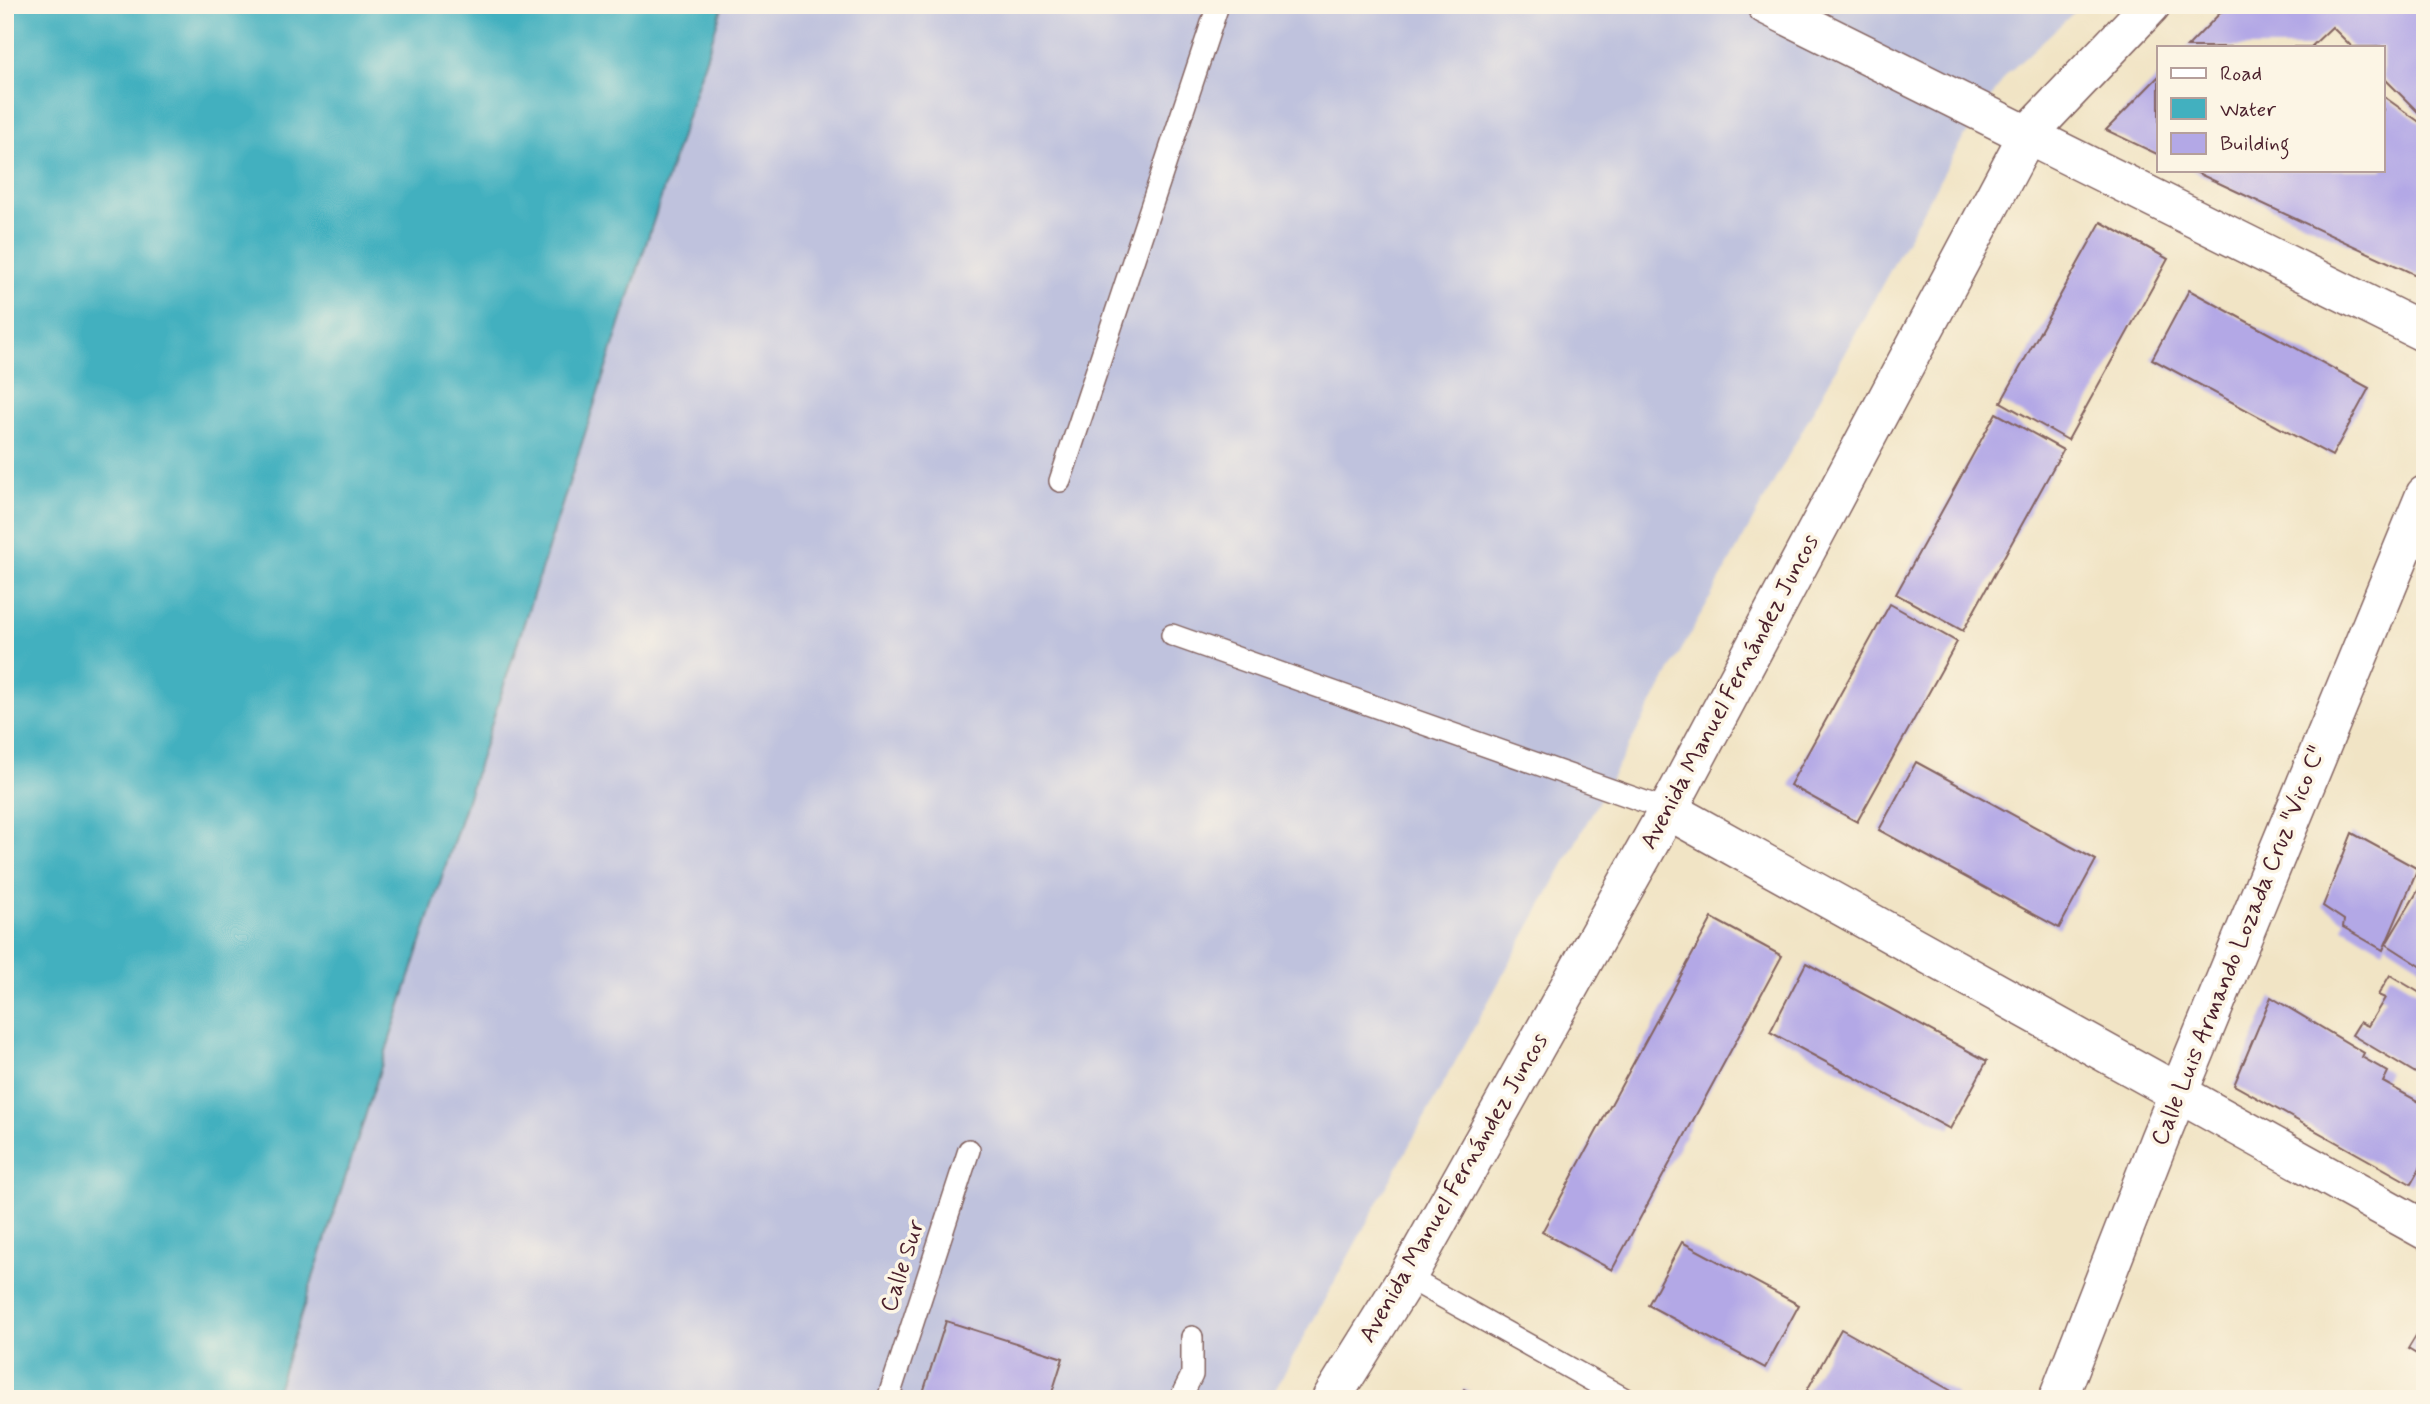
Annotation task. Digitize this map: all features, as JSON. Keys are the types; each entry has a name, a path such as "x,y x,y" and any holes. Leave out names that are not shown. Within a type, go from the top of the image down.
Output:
{"street":[{"path":"1766,5 2425,333"},
{"name":"Avenida Manuel Fernández Juncos","path":"1331,1399 1407,1277 1668,810 2028,134 2151,5"},
{"name":"Calle Luis Armando Lozada Cruz \"Vico C\"","path":"2058,1399 2123,1229 2425,495"},
{"path":"1668,810 2425,1230"}],"lane":[{"path":"1060,481 1218,5"},
{"path":"1172,635 1668,810"},
{"name":"Calle Sur","path":"888,1399 969,1150"},
{"path":"1407,1277 1625,1399"},
{"path":"1180,1399 1192,1375 1192,1337"}],"shaded area":[{"path":"720,5 2082,5 2007,74 1959,145 1270,1399 262,1399"}],"water":[{"path":"5,5 723,5 274,1399 5,1399"}],"building":[{"path":"2228,5 2251,5 2259,10 2264,5 2425,5 2425,119 2384,78 2384,46 2351,46 2332,27 2312,46 2188,46"},
{"path":"2157,78 2157,154 2106,130"},
{"path":"2384,97 2425,126 2425,263 2418,276 2195,172 2384,172"},
{"path":"2101,222 2168,259 2068,440 2001,402"},
{"path":"2189,290 2369,388 2332,456 2152,359"},
{"path":"1996,413 2063,450 1963,631 1896,594"},
{"path":"1890,604 1957,642 1857,822 1790,785"},
{"path":"1916,762 2096,860 2059,928 1879,830"},
{"path":"2352,833 2418,869 2383,950 2343,927 2344,920 2323,906"},
{"path":"2422,884 2425,886 2425,969 2386,944"},
{"path":"1712,918 1782,956 1612,1270 1542,1232"},
{"path":"1806,963 1987,1061 1950,1129 1770,1032"},
{"path":"2390,975 2425,996 2424,1078 2352,1035 2360,1022 2368,1026 2385,998 2378,995"},
{"path":"2271,997 2364,1053 2362,1057 2388,1072 2383,1082 2425,1105 2425,1159 2411,1184 2234,1085"},
{"path":"1682,1242 1799,1305 1765,1368 1648,1305"},
{"path":"946,1321 1063,1358 1050,1399 921,1399"},
{"path":"2425,1321 2425,1359 2408,1349"},
{"path":"1841,1329 1957,1394 1954,1399 1819,1399 1806,1392"},
{"path":"1464,1389 1481,1399 1458,1399"}],"ferry route":[{"path":"5,16 12,5"}]}
